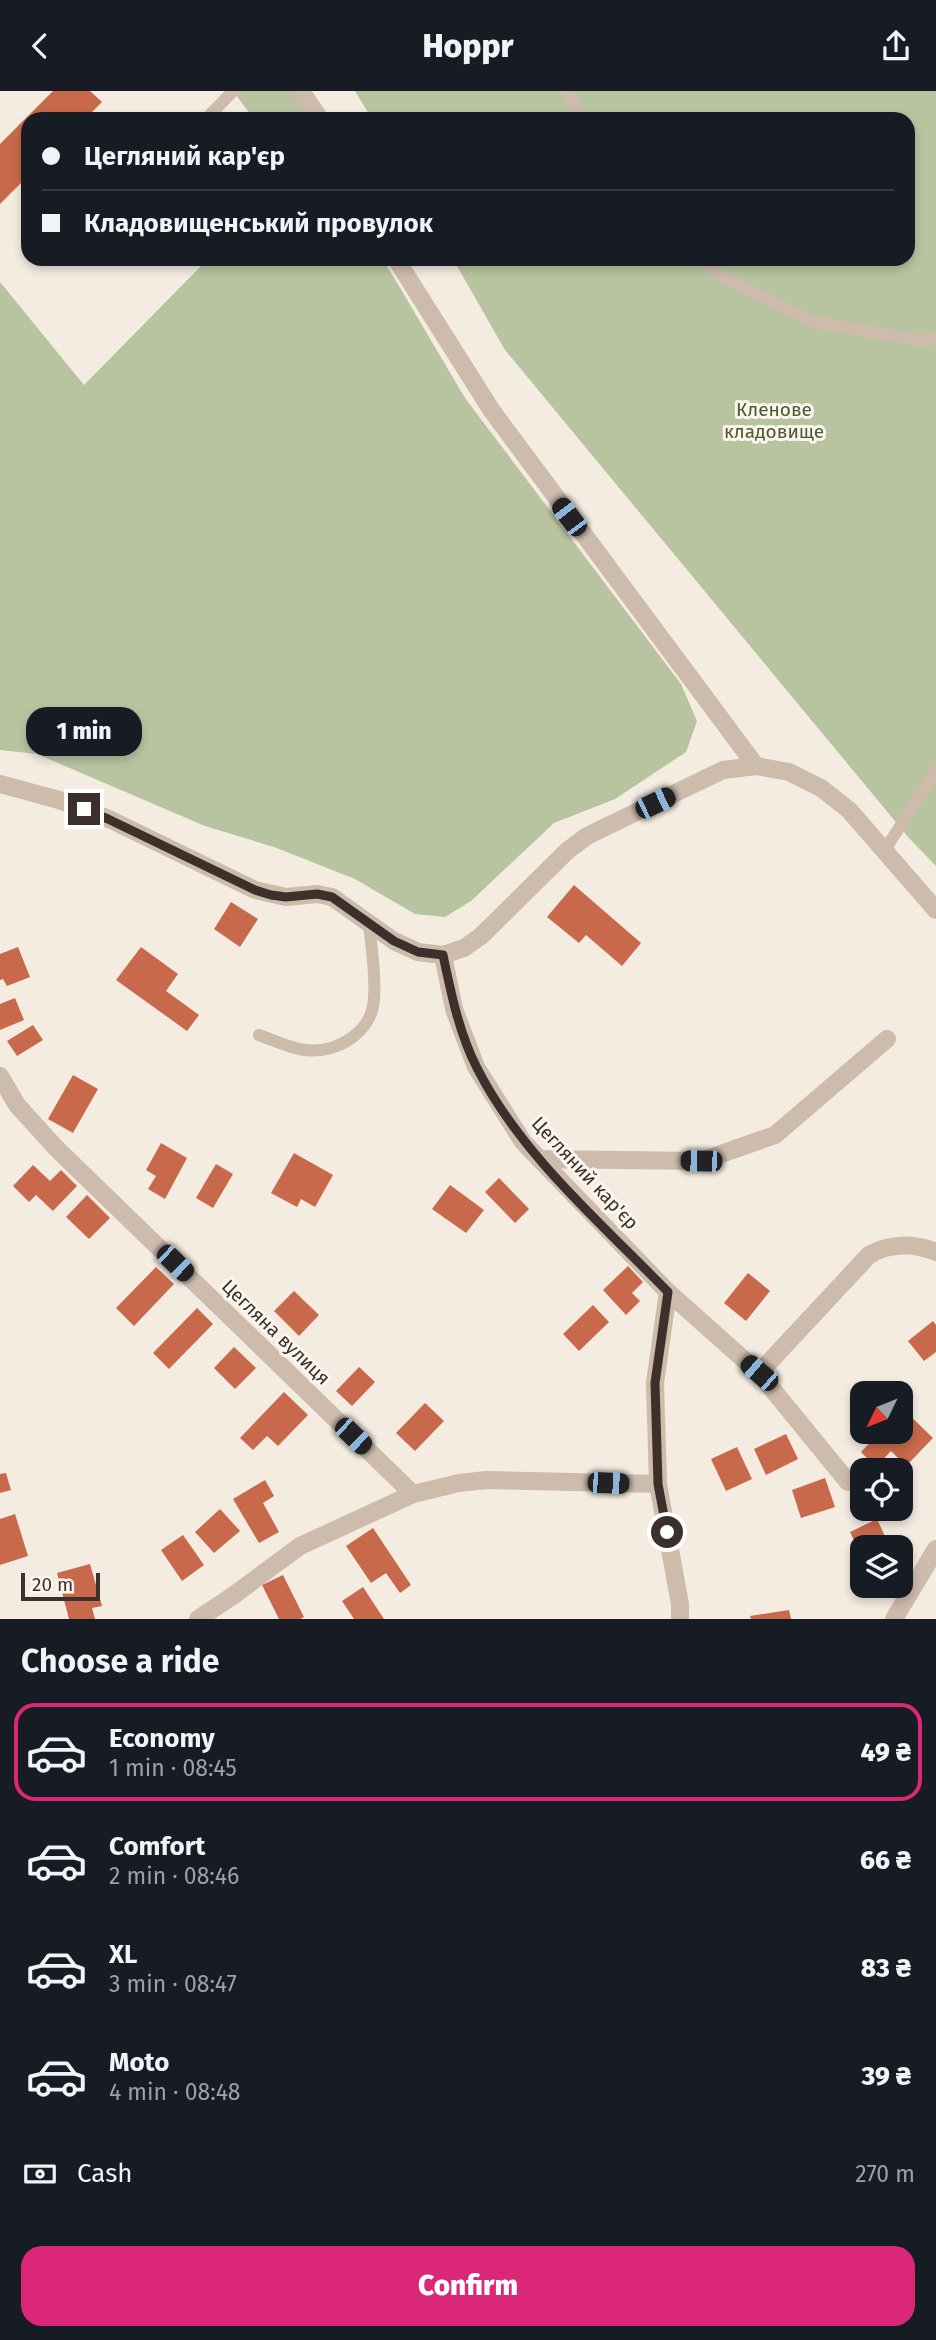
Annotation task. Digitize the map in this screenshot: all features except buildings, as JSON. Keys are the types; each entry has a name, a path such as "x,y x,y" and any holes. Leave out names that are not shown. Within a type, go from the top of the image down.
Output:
{"street":[{"path":"301,91 315,112"},
{"path":"400,266 492,411 756,766"},
{"path":"0,784 59,800 108,819 255,890 279,896 317,894 332,897 394,941 418,952 443,955 464,949 481,936 567,851 587,836 723,770 756,766 789,772 821,788 849,810 936,909"},
{"name":"Цегляний кар'єр","path":"443,955 454,1009 477,1067 523,1142 668,1292 759,1373 848,1482"},
{"path":"539,1159 701,1161 775,1135 887,1039"},
{"name":"Цегляна вулиця","path":"0,1076 17,1105 56,1147 412,1494"},
{"path":"759,1373 869,1255 881,1247 900,1245 936,1252"},
{"path":"668,1292 655,1383 658,1484 680,1604 680,1619"},
{"path":"198,1619 300,1546 412,1494 458,1483 486,1480 658,1484"},
{"path":"894,1619 936,1549"}],"lane":[{"path":"213,112 233,91"},
{"path":"567,91 578,112"},
{"path":"709,266 722,277 815,322 917,341 936,339"},
{"path":"884,851 936,771"},
{"path":"258,1035 305,1050 331,1048 350,1040 366,1023 375,1000 369,922"}],"green space":[{"path":"233,91 307,91 314,112 249,112"},
{"name":"Кленове кладовище","path":"355,91 936,91 936,866 909,838 505,350 457,266 915,266 915,112 368,112"},
{"path":"201,266 387,266 465,398 681,684 697,721 686,752 615,799 554,823 471,901 445,917 415,914 355,879 274,847 205,826 37,754 0,750 0,282 84,385"}],"route":[{"path":"84,809 255,890 286,897 317,894 332,897 394,941 418,952 443,955 454,1009 477,1067 523,1142 668,1292 655,1383 658,1484 667,1532"}]}
